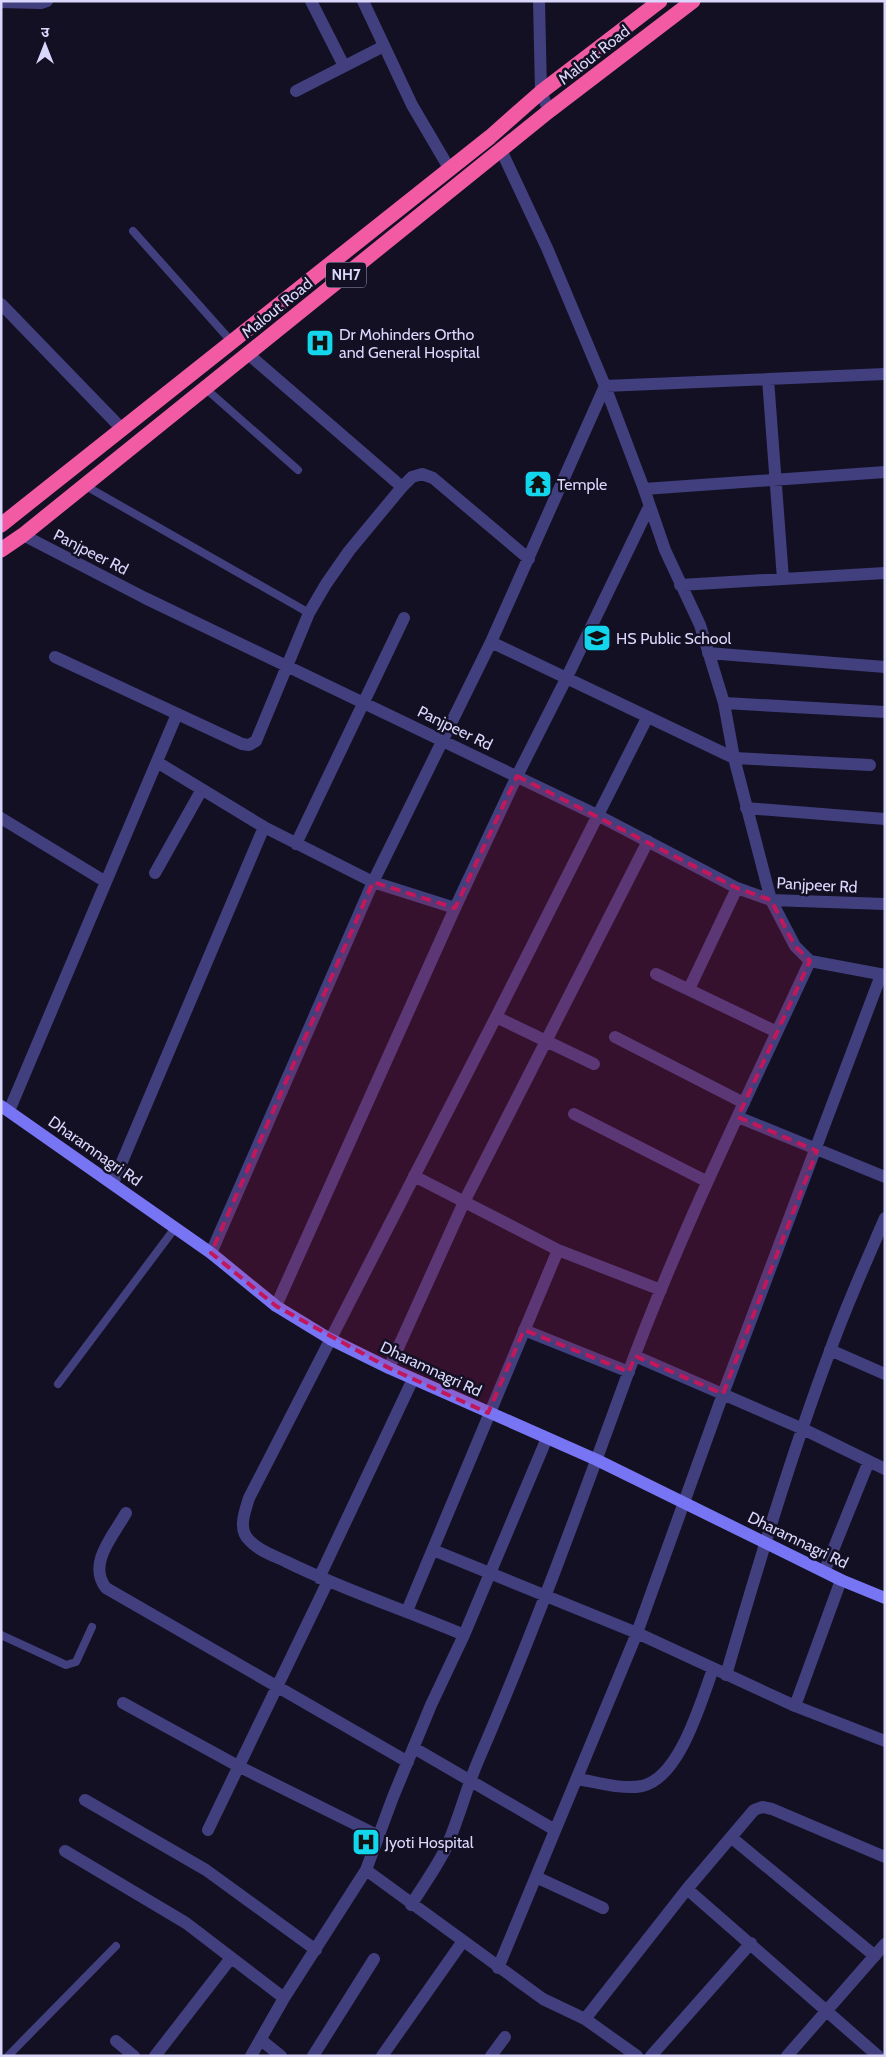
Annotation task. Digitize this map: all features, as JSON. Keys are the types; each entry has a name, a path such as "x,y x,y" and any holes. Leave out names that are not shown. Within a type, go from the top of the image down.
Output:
{"highway":[{"name":"Malout Road","path":"1,525 123,430 231,341 448,168 490,137 541,92 660,1"},
{"name":"Malout Road","path":"1,550 23,535 502,152 549,112 693,1"}],"street":[{"path":"1,2 40,3 47,1"},
{"path":"311,1 344,66"},
{"path":"363,1 412,105 448,168"},
{"path":"539,1 541,92 549,112"},
{"path":"296,91 384,46"},
{"path":"498,1968 637,1633 723,1394 883,975 810,960 795,946 771,900 734,758 724,703 700,626 680,585 649,507 644,488 605,386 547,248 502,152"},
{"path":"1,304 123,430"},
{"path":"248,354 402,487"},
{"path":"605,386 885,374"},
{"path":"768,379 783,579"},
{"path":"211,1253 373,882 491,642 605,386"},
{"path":"644,488 885,472"},
{"path":"55,657 242,744 249,745 256,741 310,613 349,551 412,477 422,474 433,478 529,559"},
{"path":"276,1306 455,908 517,776 649,507"},
{"name":"Panjpeer Rd","path":"23,535 145,598 599,816 737,888 771,900 885,904"},
{"path":"680,585 885,573"},
{"path":"296,844 404,618"},
{"path":"491,642 734,758 870,765"},
{"path":"708,653 885,667"},
{"path":"724,703 885,712"},
{"path":"5,1108 106,882 177,714"},
{"path":"464,1635 324,1580 249,1541 243,1530 243,1516 249,1498 599,816 647,718"},
{"path":"157,762 201,791 264,827 373,882 455,908"},
{"path":"155,873 201,791"},
{"path":"746,808 885,819"},
{"path":"1,818 106,882"},
{"path":"113,1183 264,827"},
{"path":"389,1368 464,1202 648,841"},
{"path":"689,989 737,888"},
{"path":"410,1904 432,1873 445,1849 470,1780 546,1597 628,1372 661,1290 706,1181 738,1117 810,960"},
{"path":"656,974 777,1032"},
{"path":"496,1017 594,1064"},
{"path":"615,1037 744,1103"},
{"name":"Dharamnagri Rd","path":"5,1108 211,1253 276,1306 330,1339 488,1413 597,1460 825,1570 841,1580 884,1597"},
{"path":"574,1114 706,1181"},
{"path":"738,1117 885,1178"},
{"path":"414,1176 558,1250 661,1290"},
{"path":"726,1675 765,1542 830,1350 881,1237 885,1218"},
{"path":"407,1611 488,1413 558,1250"},
{"path":"524,1330 628,1372"},
{"path":"830,1350 885,1374"},
{"path":"635,1356 803,1429 885,1469"},
{"path":"208,1830 276,1688 413,1379"},
{"path":"251,2056 284,1998 366,1870 431,1704 464,1635 547,1438"},
{"path":"825,1570 869,1461"},
{"path":"126,1514 102,1555 98,1567 99,1580 106,1588 276,1688 408,1762"},
{"path":"433,1550 637,1633 796,1706 885,1741"},
{"path":"796,1706 841,1580"},
{"path":"577,1779 618,1786 642,1786 666,1773 693,1721 713,1669"},
{"path":"123,1703 238,1766 379,1836"},
{"path":"414,1748 555,1830"},
{"path":"86,1800 206,1870 316,1950"},
{"path":"585,2019 687,1889 754,1810 762,1807 772,1809 885,1857"},
{"path":"732,1838 875,1956"},
{"path":"65,1851 186,1923 284,1998"},
{"path":"366,1870 410,1904 543,1999 585,2019 637,2056"},
{"path":"536,1877 603,1908"},
{"path":"687,1889 878,2056"},
{"path":"382,2056 463,1941"},
{"path":"651,2056 752,1944"},
{"path":"787,2056 885,1944"},
{"path":"155,2056 231,1958"},
{"path":"313,2056 374,1959"},
{"path":"491,2056 505,2037"},
{"path":"261,2040 281,2056"},
{"path":"116,2041 134,2056"}],"lane":[{"path":"132,231 231,341"},
{"path":"205,388 298,470"},
{"path":"84,485 310,613"},
{"path":"58,1384 175,1228"},
{"path":"1,1635 66,1665 72,1665 76,1662 92,1628"},
{"path":"8,2056 116,1946"}],"highlighted area":[{"path":"517,776 737,888 771,900 795,946 810,961 738,1117 817,1151 723,1394 635,1356 629,1372 524,1330 488,1413 389,1368 276,1306 211,1253 373,882 455,908"}],"place":[{"name":"Dr Mohinders Ortho and General Hospital","path":"320,343"},
{"name":"Temple","path":"538,484"},
{"name":"HS Public School","path":"597,638"},
{"name":"Jyoti Hospital","path":"366,1842"}]}
